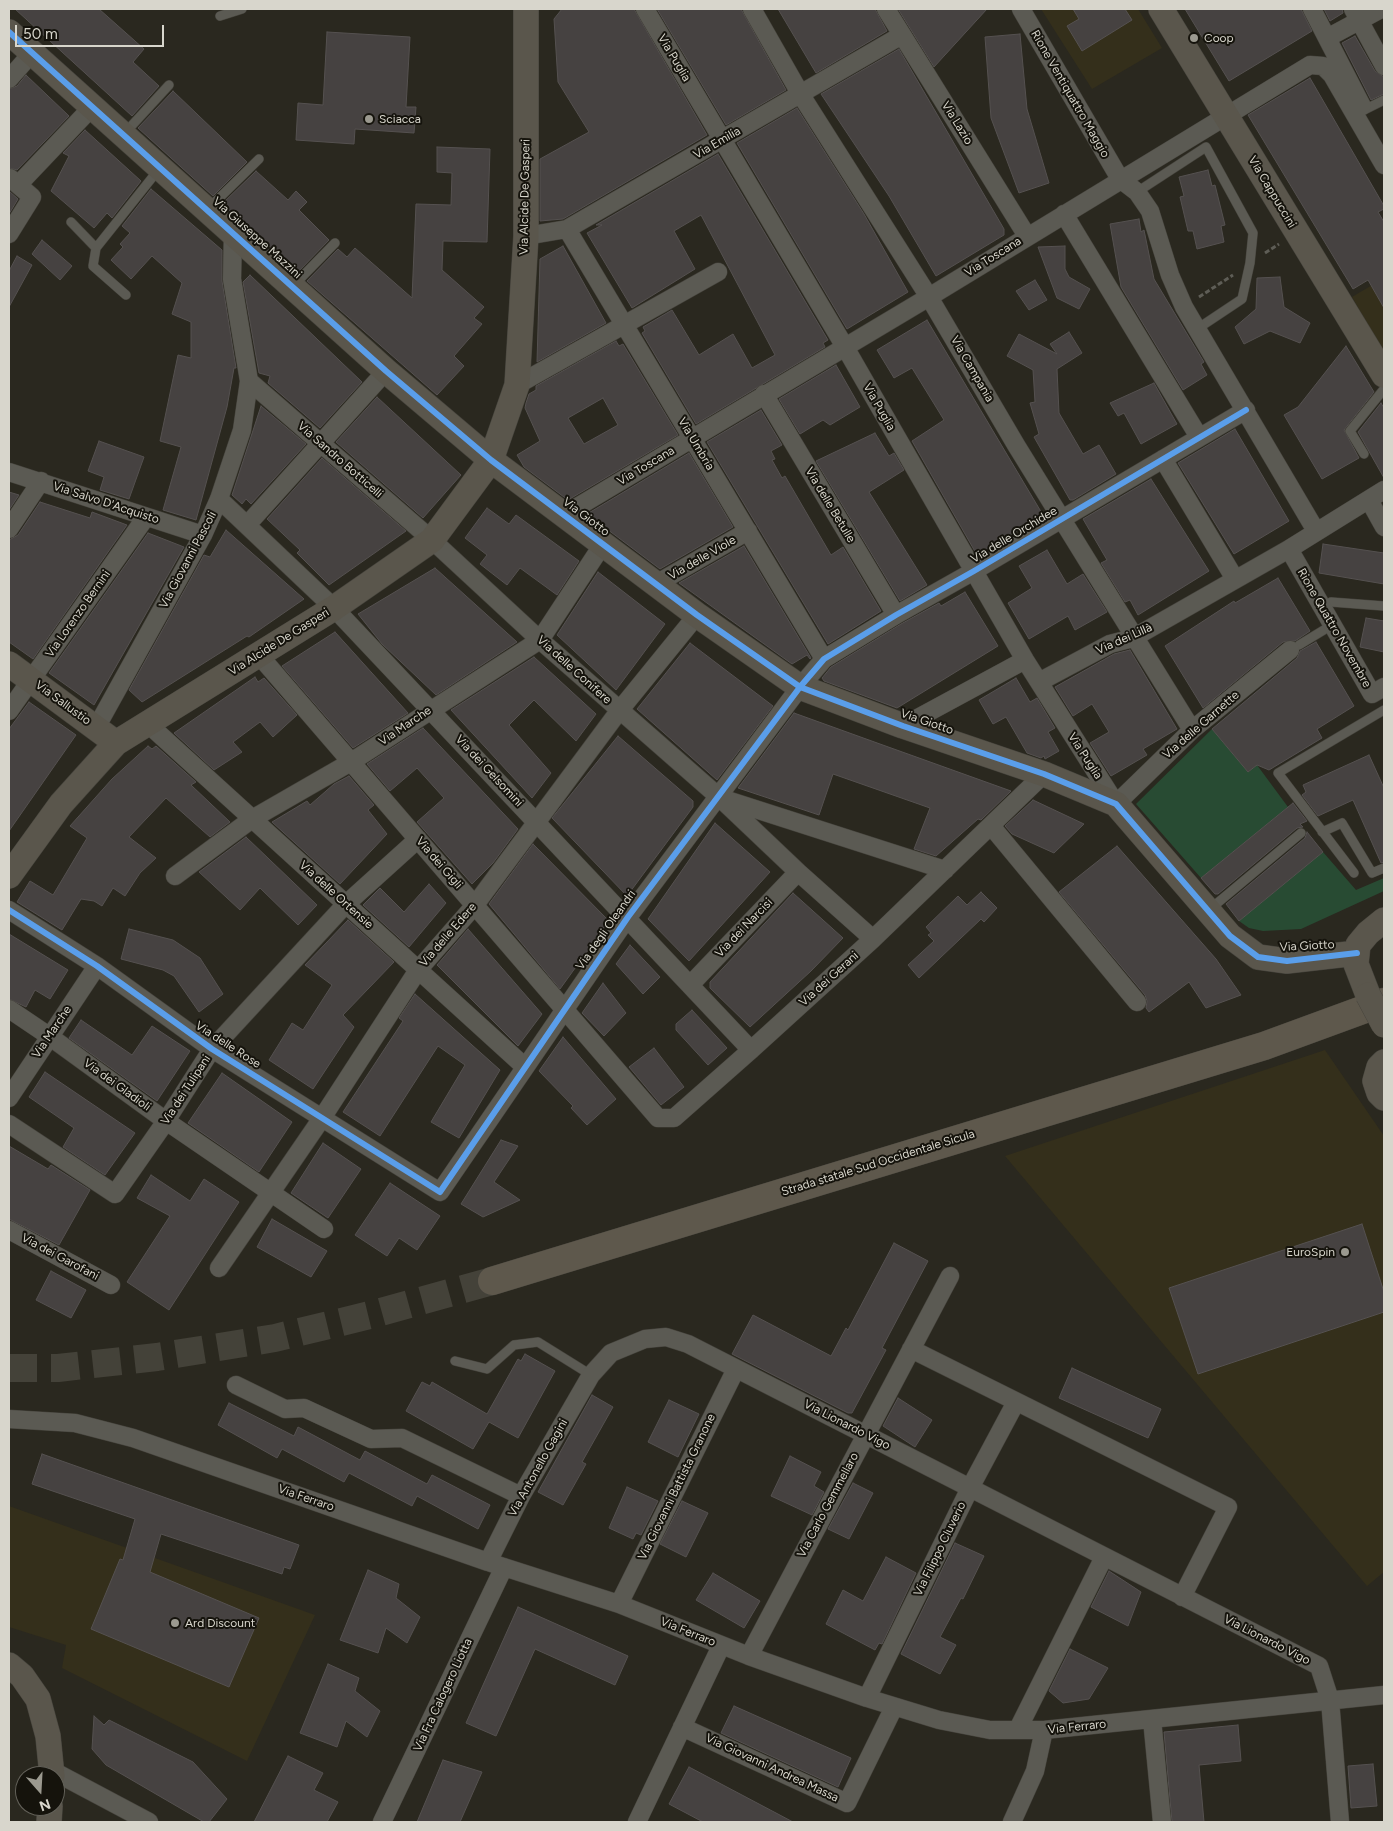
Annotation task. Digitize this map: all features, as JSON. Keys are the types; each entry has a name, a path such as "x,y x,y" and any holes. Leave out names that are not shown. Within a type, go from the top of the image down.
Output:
{"main road":[{"name":"Strada statale Sud Occidentale Sicula","path":"1264,1046 1376,999"},
{"name":"Strada statale Sud Occidentale Sicula","path":"492,1281 1264,1046 1384,1018"}],"street":[{"name":"Via Alcide De Gasperi","path":"9,876 61,804 116,743 334,608 432,540 491,460 517,385 526,236 526,9"},
{"name":"Via Puglia","path":"645,9 845,347 1025,660 1116,804"},
{"name":"Via Campania","path":"752,9 801,95 929,297 1133,638 1192,730"},
{"name":"Via Lazio","path":"886,9 1027,236"},
{"name":"Rione Ventiquattro Maggio","path":"1021,9 1120,179"},
{"name":"Via Cappuccini","path":"1161,9 1384,375"},
{"path":"1312,9 1364,110"},
{"path":"1327,38 1356,14 1380,9"},
{"path":"1356,14 1384,66"},
{"name":"Via Giuseppe Mazzini","path":"9,32 234,232 386,371 491,460"},
{"name":"Via Emilia","path":"526,236 567,229 902,35"},
{"path":"9,79 32,53"},
{"name":"Via Toscana","path":"564,515 929,297 1310,65 1323,66 1332,75 1384,165"},
{"path":"9,234 32,197 14,182 93,106"},
{"path":"1120,179 1137,192 1150,211 1170,275 1184,307 1316,531"},
{"path":"1064,214 1199,437"},
{"name":"Via Umbria","path":"567,229 824,659"},
{"name":"Via Giovanni Pascoli","path":"96,728 203,536 220,499 242,430 249,381 232,279 234,232"},
{"path":"517,385 718,272"},
{"path":"247,525 386,371"},
{"name":"Via Sandro Botticelli","path":"249,381 432,540"},
{"name":"Via delle Betulle","path":"764,394 896,615"},
{"name":"Via delle Orchidee","path":"800,687 824,659 1246,410"},
{"path":"1163,459 1235,580"},
{"name":"Via Giotto","path":"491,460 697,615 800,687 903,726 1044,774 1116,804 1230,936 1258,956 1287,961 1356,953"},
{"name":"Via Salvo D'Acquisto","path":"9,472 203,536"},
{"path":"9,529 41,481"},
{"name":"Via dei Lillà","path":"1039,682 1110,644 1133,638 1235,580 1384,490"},
{"name":"Via dei Gelsomini","path":"220,499 334,608 628,917 751,1050"},
{"path":"1369,500 1384,527"},
{"name":"Via Lorenzo Bernini","path":"9,710 146,517"},
{"name":"Via delle Viole","path":"656,584 748,531"},
{"name":"Via delle Conifere","path":"432,540 619,711 719,797 798,872 873,939"},
{"name":"Via Marche","path":"175,876 252,819 351,762 430,709 540,640 603,544"},
{"name":"Rione Quattro Novembre","path":"1289,548 1372,694 1384,687"},
{"name":"Via delle Edere","path":"219,1268 322,1118 418,970 475,905 619,711 697,615"},
{"name":"Via delle Garnette","path":"1116,804 1192,730 1294,647"},
{"name":"Via dei Gigli","path":"258,654 658,1118"},
{"path":"903,726 1025,660"},
{"name":"Via Sallustio","path":"9,664 116,743"},
{"name":"Via degli Oleandri","path":"440,1192 628,917 800,687"},
{"name":"Via delle Ortensie","path":"147,723 525,1067"},
{"name":"Via dei Gerani","path":"658,1118 674,1118 751,1050 992,827 1044,774"},
{"name":"Via delle Conifere","path":"719,797 945,870"},
{"path":"992,827 1137,1002"},
{"name":"Via dei Tulipani","path":"9,1124 115,1194 166,1122 212,1049 345,905 418,839"},
{"name":"Via dei Narcisi","path":"691,984 798,872"},
{"name":"Via delle Rose","path":"9,910 97,966 212,1049 440,1192"},
{"path":"1384,920 1368,933 1358,945 1356,953 1356,964 1376,999 1384,1025"},
{"name":"Via Marche","path":"9,1098 97,966"},
{"name":"Via dei Gladioli","path":"9,1009 166,1122 324,1229"},
{"path":"1384,1062 1379,1067 1374,1082 1379,1094 1384,1098"},
{"name":"Via dei Garofani","path":"9,1230 111,1285"},
{"name":"Via Carlo Gemmellaro","path":"749,1656 950,1276"},
{"name":"Via Lionardo Vigo","path":"591,1375 611,1353 645,1339 666,1336 688,1344 1319,1666 1330,1700 1340,1822"},
{"path":"911,1349 1228,1507 1182,1597"},
{"name":"Via Giovanni Battista Granone","path":"619,1604 736,1370"},
{"name":"Via Antonello Gagini","path":"496,1564 522,1496 591,1375"},
{"path":"236,1385 285,1409 304,1408 371,1439 402,1438 522,1496"},
{"name":"Via Filippo Cluverio","path":"867,1698 970,1488 1016,1402"},
{"name":"Via Ferraro","path":"9,1419 75,1423 133,1438 496,1564 619,1604 721,1646 867,1698 939,1720 990,1730 1044,1730 1384,1695"},
{"path":"1018,1729 1104,1557"},
{"name":"Via Fra Calogero Liotta","path":"382,1822 496,1564"},
{"path":"637,1822 721,1646"},
{"path":"9,1665 22,1676 38,1699 48,1736 51,1766"},
{"name":"Via Giovanni Andrea Massa","path":"682,1727 847,1803 894,1707"},
{"path":"1152,1719 1162,1822"},
{"path":"1012,1822 1035,1771 1044,1730"},
{"path":"65,1780 149,1822"}],"lane":[{"path":"220,16 242,9"},
{"path":"124,134 169,85"},
{"path":"1364,110 1384,100"},
{"path":"1137,192 1206,147 1253,233 1250,263 1242,299 1197,329"},
{"path":"208,209 259,158"},
{"path":"126,296 93,266 96,248 161,167"},
{"path":"71,222 96,248"},
{"path":"293,286 335,243"},
{"path":"1364,454 1350,431 1384,388"},
{"path":"1331,602 1384,606"},
{"path":"1294,647 1332,625"},
{"path":"1354,873 1278,773 1384,710"},
{"path":"1322,832 1342,823 1372,873 1384,868"},
{"path":"1208,910 1301,833"},
{"path":"455,1361 487,1369 514,1345 538,1342 591,1375"}],"path":[{"path":"1184,307 1268,251"}],"shaded area":[{"path":"1041,9 1138,9 1162,48 1092,89"},
{"path":"1384,278 1384,353 1352,297"},
{"path":"1325,1050 1384,1136 1384,1572 1367,1586 1005,1156"},
{"path":"9,1506 315,1615 247,1761 62,1668 66,1645 9,1627"}],"green space":[{"path":"1212,729 1248,772 1257,765 1288,807 1201,878 1136,804"},
{"path":"1323,852 1356,890 1384,878 1384,891 1301,929 1263,931 1249,928 1239,921"}],"building":[{"path":"15,9 99,9 144,49 133,62 159,86 132,116"},
{"path":"562,9 634,9 707,135 563,219 540,221 540,159 589,132 558,82 554,19"},
{"path":"657,9 741,9 786,90 726,125"},
{"path":"778,9 875,9 887,31 816,73"},
{"path":"898,9 987,9 934,67"},
{"path":"1073,9 1125,9 1132,20 1082,51 1067,26 1079,19"},
{"path":"1185,9 1301,9 1312,31 1229,81"},
{"path":"1324,9 1342,9 1343,13 1330,21"},
{"path":"327,32 410,37 406,107 416,107 414,133 355,129 354,144 296,140 298,103 323,105"},
{"path":"1020,34 1027,109 1049,183 1019,193 991,118 985,37"},
{"path":"1355,36 1375,71 1384,77 1384,94 1371,100 1342,43"},
{"path":"899,49 1004,229 1004,235 936,276 889,196 821,94"},
{"path":"26,75 69,116 17,170 9,168 9,89 17,86"},
{"path":"1310,78 1384,206 1384,209 1378,212 1384,222 1384,308 1368,280 1353,289 1248,115"},
{"path":"173,91 247,162 213,196 138,128"},
{"path":"797,108 864,214 908,292 847,329 737,143"},
{"path":"85,130 141,181 112,218 107,213 94,228 51,191 69,156 63,153"},
{"path":"437,147 490,149 487,242 443,241 442,270 484,307 474,318 482,324 454,356 464,366 437,395 307,281 338,249 347,257 355,248 412,298 416,204 451,205 452,173 437,172"},
{"path":"718,154 828,340 823,343 825,347 696,424 642,333 645,331 643,327 672,310 699,355 733,334 752,368 775,355 701,215 674,231 695,269 632,308 587,233 602,225 596,225"},
{"path":"1208,170 1212,186 1215,185 1225,225 1221,226 1224,242 1197,249 1193,231 1188,231 1180,197 1184,196 1179,177"},
{"path":"256,171 288,200 296,191 307,202 299,210 329,240 298,272 222,204"},
{"path":"151,189 222,250 222,281 236,368 234,368 227,407 196,520 163,510 181,447 160,441 178,355 191,358 191,322 172,314 182,283 152,256 131,279 111,260 123,247 120,244 130,233 122,226"},
{"path":"9,191 18,199 9,214"},
{"path":"1139,219 1141,232 1144,230 1154,279 1204,362 1201,364 1207,375 1183,390 1121,287 1110,224"},
{"path":"42,240 72,266 60,280 32,254"},
{"path":"563,246 606,323 537,362 540,259"},
{"path":"1065,246 1065,269 1069,277 1090,289 1079,309 1057,298 1038,247"},
{"path":"17,256 32,265 9,307 9,271"},
{"path":"250,275 362,382 320,428 268,383 270,376 259,373 243,282"},
{"path":"1280,277 1284,307 1310,323 1300,343 1270,331 1244,344 1235,327 1256,309 1257,278"},
{"path":"1035,280 1047,300 1029,310 1016,291"},
{"path":"927,320 1043,515 977,555 912,441 944,420 912,368 894,378 877,350"},
{"path":"1069,332 1082,353 1057,369 1059,413 1083,454 1099,445 1116,474 1073,500 1070,500 1034,437 1039,434 1030,403 1035,402 1033,370 1007,356 1019,334 1057,354 1050,344"},
{"path":"616,341 619,346 623,344 678,435 568,500 524,467 517,455 540,441 525,408 529,394 536,390 536,386","holes":["603,398 618,425 584,444 568,418"]},
{"path":"1346,346 1374,392 1344,430 1359,458 1322,479 1284,415 1298,407"},
{"path":"836,365 860,407 830,425 823,420 800,434 779,399"},
{"path":"1154,383 1177,424 1141,444 1124,413 1118,416 1110,403"},
{"path":"377,397 461,475 423,518 336,442"},
{"path":"1381,403 1384,408 1384,478 1358,432"},
{"path":"261,406 306,444 251,504 246,499 242,504 232,495"},
{"path":"761,410 782,445 771,451 775,459 772,460 782,478 785,476 831,555 843,547 881,611 828,644 707,442"},
{"path":"1235,429 1289,521 1234,554 1178,463"},
{"path":"875,433 889,456 894,453 904,470 869,492 927,585 900,601 816,461"},
{"path":"99,441 144,457 129,499 100,490 104,477 88,471"},
{"path":"689,453 733,527 660,569 587,514"},
{"path":"322,458 406,531 329,585 297,553 300,550 267,519"},
{"path":"1151,479 1209,571 1138,615 1130,600 1125,602 1101,563 1107,560 1083,519"},
{"path":"9,492 19,495 9,510"},
{"path":"40,502 90,518 92,512 127,525 33,659 9,642 9,540 18,535"},
{"path":"487,508 509,524 516,515 579,561 557,595 520,568 507,585 480,564 487,555 465,538"},
{"path":"226,530 304,599 249,637 247,636 142,702 129,690 204,555 210,557"},
{"path":"148,533 184,547 94,705 49,673"},
{"path":"1323,544 1384,553 1384,584 1319,573"},
{"path":"744,546 810,659 807,655 792,664 679,583"},
{"path":"1047,550 1067,584 1083,574 1107,612 1075,630 1068,616 1029,639 1008,603 1032,588 1019,566"},
{"path":"435,568 517,642 436,695 382,644 358,614"},
{"path":"598,572 665,624 616,690 557,635"},
{"path":"1278,578 1310,631 1295,641 1283,642 1203,708 1165,646 1234,601 1235,603"},
{"path":"965,592 998,646 897,708 824,681 822,678 831,667 901,624 939,603 941,606"},
{"path":"1366,618 1384,621 1384,652 1360,647"},
{"path":"335,632 408,713 353,748 282,666"},
{"path":"1316,642 1354,706 1317,729 1322,738 1269,770 1257,765 1248,772 1212,729 1297,658 1300,651"},
{"path":"690,643 773,706 717,780 637,709"},
{"path":"1130,650 1177,729 1143,749 1147,755 1111,776 1090,743 1109,732 1092,704 1073,716 1055,687 1114,654"},
{"path":"534,657 596,714 576,741 534,700 509,725 551,773 532,798 451,710"},
{"path":"255,677 258,682 264,678 297,715 273,737 260,722 233,742 242,752 214,770 174,733"},
{"path":"1016,678 1030,702 1037,698 1055,728 1048,732 1059,751 1045,759 1044,756 1041,758 1027,753 1006,717 993,724 979,700"},
{"path":"29,702 76,735 9,831 9,729"},
{"path":"794,713 1011,791 981,820 978,819 936,856 914,849 930,808 833,774 819,815 738,788"},
{"path":"423,728 518,829 493,863 472,884 417,822 444,798 417,768 390,791 367,764"},
{"path":"618,736 693,801 693,807 627,896 552,818"},
{"path":"148,746 152,749 156,746 196,782 191,785 230,822 210,837 166,798 129,837 156,858 140,873 125,896 113,888 102,906 94,901 81,899 62,930 17,902 30,881 53,895 87,838 70,826 112,779"},
{"path":"1369,755 1384,788 1384,862 1381,863 1353,800 1318,816 1302,795 1306,792 1303,785"},
{"path":"349,776 374,805 368,810 387,834 340,884 272,822 307,801 310,805 334,784"},
{"path":"1033,800 1084,824 1054,853 1012,834 1005,826"},
{"path":"1293,803 1307,821 1300,824 1303,827 1297,828 1218,894 1215,894 1201,878"},
{"path":"715,823 770,872 689,961 648,919"},
{"path":"1307,832 1323,852 1239,921 1226,904 1305,838"},
{"path":"246,837 317,905 298,925 260,888 240,910 199,872"},
{"path":"533,844 609,921 560,989 489,904"},
{"path":"1117,846 1216,959 1241,995 1206,1008 1189,982 1149,1012 1146,1008 1147,1001 1145,995 1059,892"},
{"path":"429,884 446,903 409,947 363,905 380,888 404,912"},
{"path":"981,892 997,908 984,922 981,919 919,978 908,965 934,941 928,935 931,933 926,927 958,896 967,905"},
{"path":"793,893 843,938 811,971 750,1027 710,988 710,982"},
{"path":"348,920 394,962 343,1015 354,1027 313,1089 269,1060 292,1023 303,1030 332,985 305,965"},
{"path":"129,929 173,940 200,958 223,994 199,1012 174,976 163,970 121,959"},
{"path":"468,929 542,1014 518,1046 437,965"},
{"path":"9,934 68,970 50,999 35,990 26,1007 9,999"},
{"path":"630,945 660,977 643,994 616,964"},
{"path":"603,983 626,1013 604,1036 582,1013"},
{"path":"415,994 500,1070 459,1138 431,1122 465,1065 438,1046 380,1136 343,1112 403,1021 399,1018"},
{"path":"692,1010 727,1048 708,1065 676,1030 676,1024"},
{"path":"81,1020 132,1055 152,1026 190,1051 157,1101 69,1038"},
{"path":"563,1037 616,1099 587,1125 571,1108 573,1106 539,1071"},
{"path":"654,1048 684,1087 661,1105 629,1067"},
{"path":"45,1072 135,1133 105,1175 63,1147 74,1128 29,1097"},
{"path":"222,1073 292,1122 259,1172 188,1123"},
{"path":"501,1140 518,1146 494,1182 520,1200 483,1217 461,1204"},
{"path":"323,1143 361,1169 328,1218 291,1193"},
{"path":"9,1146 48,1169 51,1165 90,1190 59,1245 9,1219"},
{"path":"151,1175 190,1201 204,1179 239,1202 169,1310 127,1282 170,1216 137,1198"},
{"path":"390,1183 440,1216 417,1250 399,1238 387,1256 355,1235"},
{"path":"272,1219 327,1251 311,1277 257,1247"},
{"path":"1362,1224 1384,1292 1384,1312 1198,1374 1169,1288"},
{"path":"894,1243 928,1261 882,1348 886,1350 852,1413 848,1413 732,1354 753,1315 831,1356 846,1328 848,1330"},
{"path":"51,1271 86,1290 71,1318 36,1300"},
{"path":"525,1354 555,1371 518,1438 489,1422 473,1449 406,1411 422,1382 430,1386 432,1382 487,1414 518,1359 521,1361"},
{"path":"1072,1368 1161,1409 1148,1438 1059,1398"},
{"path":"592,1395 613,1407 582,1462 586,1464 563,1505 538,1492"},
{"path":"898,1398 932,1420 915,1447 883,1426"},
{"path":"669,1400 699,1414 678,1457 648,1442"},
{"path":"229,1403 294,1436 298,1427 360,1460 365,1451 427,1484 432,1475 490,1505 478,1529 417,1496 412,1506 349,1473 344,1482 282,1449 277,1458 218,1425"},
{"path":"42,1454 299,1545 290,1569 284,1567 282,1574 161,1534 150,1572 259,1618 229,1687 91,1629 120,1559 123,1560 135,1519 32,1484"},
{"path":"790,1456 821,1472 814,1486 824,1492 812,1515 771,1496"},
{"path":"853,1483 873,1493 849,1539 828,1529"},
{"path":"627,1487 658,1501 641,1535 636,1533 633,1539 609,1528"},
{"path":"682,1501 708,1513 686,1557 660,1544"},
{"path":"955,1543 984,1556 963,1599 961,1598 940,1637 956,1645 940,1674 901,1654"},
{"path":"886,1557 916,1573 882,1644 879,1643 875,1650 826,1624 843,1590 863,1601"},
{"path":"368,1570 399,1584 396,1598 420,1617 407,1643 386,1628 378,1653 340,1640"},
{"path":"1109,1571 1141,1592 1128,1626 1091,1607"},
{"path":"713,1573 760,1601 744,1628 696,1600"},
{"path":"518,1607 628,1656 615,1685 535,1649 496,1736 466,1723"},
{"path":"1070,1649 1108,1668 1089,1699 1063,1703 1049,1691"},
{"path":"328,1664 359,1678 355,1691 380,1711 367,1737 346,1721 337,1747 300,1733"},
{"path":"734,1706 851,1758 838,1787 721,1733"},
{"path":"94,1716 104,1725 109,1720 193,1762 227,1799 209,1822 204,1822 106,1765 92,1749"},
{"path":"1238,1725 1241,1761 1199,1765 1204,1822 1172,1822 1164,1732"},
{"path":"288,1756 323,1773 314,1790 338,1802 327,1822 254,1822"},
{"path":"443,1760 482,1772 460,1822 417,1822"},
{"path":"1373,1764 1377,1806 1351,1808 1348,1766"},
{"path":"689,1767 793,1822 703,1822 669,1804"}],"tunnel":[{"path":"9,1368 58,1368 157,1357 275,1338 370,1315 492,1281"}],"cycle path":[{"path":"9,32 386,371 491,460 697,615 800,687 903,726 1044,774 1116,804 1230,936 1258,957 1287,961 1357,953"},
{"path":"9,910 97,966 212,1049 440,1192 628,917 800,687 824,659 1246,410"}],"place":[{"name":"Coop","path":"1194,38"},
{"name":"Sciacca","path":"369,119"},
{"name":"EuroSpin","path":"1345,1252"},
{"name":"Ard Discount","path":"175,1623"}]}
